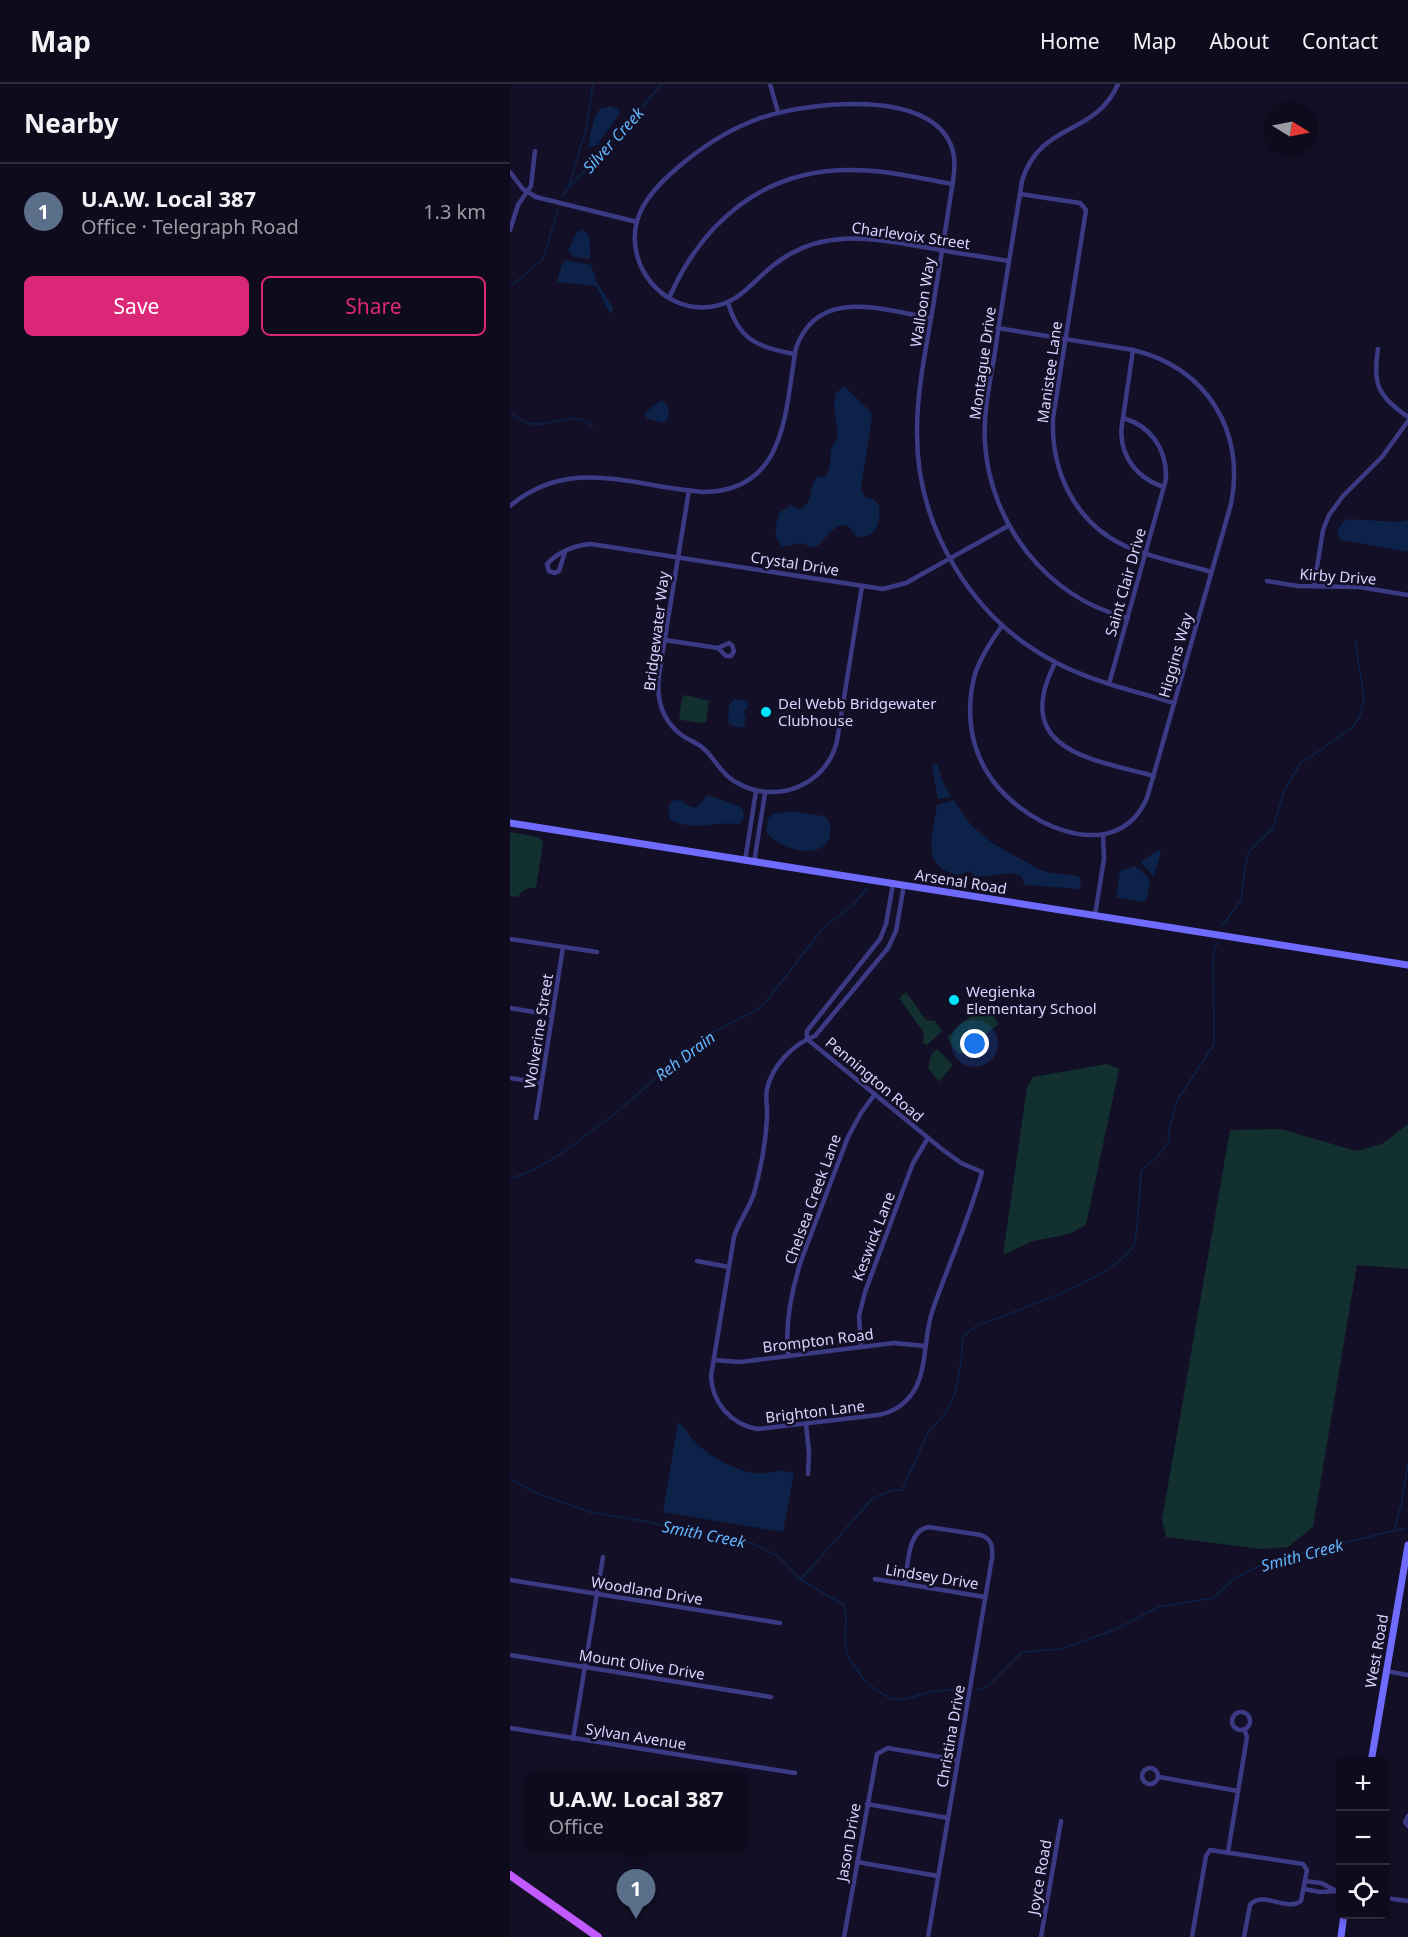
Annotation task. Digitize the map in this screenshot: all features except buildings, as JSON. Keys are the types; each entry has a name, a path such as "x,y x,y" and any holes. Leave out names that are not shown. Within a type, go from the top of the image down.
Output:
{"main road":[{"path":"510,1875 598,1937"}],"street":[{"path":"770,84 778,112"},
{"name":"Montague Drive","path":"1118,84 1109,101 1098,114 1049,140 1037,151 1026,168 998,328 986,412 985,443 993,489 1008,526 1030,556 1058,584 1078,598 1128,618"},
{"name":"Walloon Way","path":"637,222 648,200 687,160 733,130 778,112 820,104 851,102 885,104 920,111 941,126 951,143 955,162 918,401 918,456 927,506 949,559 973,594 1002,626 1055,663 1077,673 1174,702"},
{"path":"510,230 519,205 531,186 535,152"},
{"path":"669,298 690,257 714,227 740,205 783,182 817,173 849,170 880,172 952,184"},
{"path":"510,172 527,192 545,200 637,222"},
{"name":"Manistee Lane","path":"1020,194 1078,203 1085,208 1053,425 1053,450 1061,476 1076,506 1093,524 1123,545 1211,572"},
{"name":"Charlevoix Street","path":"637,222 635,249 651,284 669,298 700,307 728,302 749,289 784,257 825,240 863,238 1009,261"},
{"path":"728,302 734,319 748,338 766,348 795,354"},
{"path":"510,506 542,486 575,477 601,477 709,492 728,488 750,478 767,462 777,446 782,432 795,354 801,335 812,321 825,312 839,307 864,307 931,318"},
{"name":"Higgins Way","path":"998,328 1133,350 1161,358 1190,376 1213,401 1226,428 1234,456 1235,476 1231,504 1147,798 1138,814 1124,826 1103,834"},
{"path":"1314,586 1323,530 1329,515 1343,496 1382,458 1408,419 1388,403 1378,387 1375,369 1378,349"},
{"path":"1133,350 1121,437 1129,462 1145,479 1164,488"},
{"name":"Saint Clair Drive","path":"1109,684 1164,488 1166,467 1160,447 1152,436 1142,426 1123,418"},
{"name":"Bridgewater Way","path":"689,490 658,686 661,708 668,721 683,736 703,748 726,775 742,786 765,793 787,791 806,783 819,773 833,753 837,741 862,586"},
{"name":"Crystal Drive","path":"565,552 582,544 591,544 883,589 899,586 1008,526"},
{"path":"565,552 559,571 555,573 549,571 547,567 549,562 565,552"},
{"name":"Kirby Drive","path":"1267,581 1314,586 1359,587 1408,595"},
{"path":"1002,626 983,655 971,690 970,724 980,759 998,788 1032,817 1060,829 1086,834 1103,834 1104,859 1095,915"},
{"path":"665,640 718,648"},
{"path":"1055,663 1045,683 1042,700 1046,723 1057,741 1069,751 1082,756 1154,776"},
{"path":"745,861 756,791"},
{"path":"754,863 765,793"},
{"name":"Arsenal Road","path":"510,823 1408,965"},
{"path":"807,1039 807,1031 878,943 885,929 893,884"},
{"name":"Brighton Lane","path":"904,885 896,931 888,948 815,1036 807,1039 789,1053 778,1065 769,1083 766,1096 767,1118 755,1191 736,1230 711,1382 715,1396 726,1413 748,1427 761,1429 878,1415 894,1410 907,1400 916,1386 925,1346"},
{"path":"510,939 597,952"},
{"name":"Wolverine Street","path":"536,1118 563,947"},
{"path":"866,959 873,966"},
{"path":"834,997 842,1004"},
{"path":"510,1008 552,1015"},
{"name":"Pennington Road","path":"807,1039 953,1158 982,1173 932,1314 925,1346"},
{"path":"510,1078 541,1083"},
{"name":"Chelsea Creek Lane","path":"788,1355 787,1335 802,1258 848,1137 875,1094"},
{"name":"Keswick Lane","path":"861,1347 859,1316 865,1292 913,1163 928,1138"},
{"path":"697,1261 729,1267"},
{"name":"Brompton Road","path":"714,1360 736,1362 894,1343 925,1346"},
{"path":"806,1424 809,1453 808,1474"},
{"name":"Christina Drive","path":"905,1584 912,1542 919,1530 929,1527 981,1535 990,1540 993,1549 928,1937"},
{"name":"West Road","path":"1372,1757 1408,1545"},
{"path":"573,1739 603,1557"},
{"name":"Lindsey Drive","path":"875,1579 985,1597"},
{"name":"Woodland Drive","path":"510,1580 780,1623"},
{"name":"Mount Olive Drive","path":"510,1655 771,1697"},
{"path":"1386,1671 1408,1675"},
{"name":"Sylvan Avenue","path":"510,1728 795,1773"},
{"path":"1228,1852 1246,1737 1244,1729"},
{"name":"Jason Drive","path":"844,1937 875,1757 879,1752 888,1748 958,1760"},
{"path":"1159,1777 1238,1791"},
{"path":"867,1804 948,1818"},
{"path":"1408,1816 1405,1822 1408,1826"},
{"name":"Joyce Road","path":"1041,1937 1061,1821"},
{"path":"1192,1937 1206,1854 1211,1850 1301,1863 1307,1870 1301,1901 1296,1904 1260,1899 1253,1901 1250,1905 1244,1937"},
{"path":"857,1862 938,1876"},
{"path":"1305,1881 1321,1883 1336,1890"},
{"path":"1304,1889 1320,1892 1336,1891"},
{"path":"1390,1899 1408,1901"},
{"path":"1341,1937 1343,1919"}],"green space":[{"path":"685,695 709,701 706,722 681,720 679,717 682,698"},
{"path":"510,832 537,837 543,844 536,888 521,892 518,897 510,896"},
{"path":"906,992 926,1020 935,1021 942,1031 927,1045 923,1043 924,1033 899,998"},
{"path":"986,1006 999,1024 959,1055 948,1037 960,1024"},
{"path":"937,1049 953,1065 939,1082 928,1068 931,1055"},
{"path":"1107,1064 1119,1069 1086,1225 1069,1234 1033,1241 1003,1255 1027,1087 1033,1077"},
{"path":"1408,1124 1408,1269 1357,1265 1313,1527 1288,1547 1261,1549 1166,1537 1162,1520 1230,1130 1281,1129 1356,1151 1382,1144"}],"water":[{"path":"611,106 619,110 619,115 597,145 589,147 592,126 598,111"},
{"path":"582,230 588,234 590,259 573,257 568,251 576,233"},
{"path":"566,260 591,265 597,282 613,308 612,314 596,286 557,282 562,264"},
{"path":"844,386 869,410 872,416 861,488 865,497 873,499 879,505 878,523 868,536 856,536 850,528 841,525 814,548 801,543 783,547 776,535 780,512 791,505 800,509 804,507 815,480 818,476 825,477 830,467 831,450 838,436 834,406 835,394"},
{"path":"661,400 667,405 669,414 664,423 646,418 645,413"},
{"path":"1348,519 1398,522 1408,520 1408,552 1341,540 1337,534 1338,531 1342,523"},
{"path":"735,699 748,701 747,710 744,710 743,714 746,715 744,728 732,726 728,722 729,704"},
{"path":"934,763 938,766 951,797 938,799 932,767"},
{"path":"708,795 741,807 744,816 741,822 739,824 694,826 677,823 670,819 668,809 671,801 680,800 696,808"},
{"path":"954,800 971,825 992,843 1040,870 1078,876 1081,880 1080,889 1027,885 1024,884 1022,877 1012,873 978,877 970,871 959,875 946,871 933,858 932,838 937,805"},
{"path":"790,811 824,816 829,821 830,835 826,844 818,849 807,851 795,849 773,839 766,831 768,819 772,814"},
{"path":"1158,850 1161,852 1154,877 1141,862"},
{"path":"1135,866 1150,881 1144,902 1116,897 1120,871"},
{"path":"678,1422 702,1448 727,1464 755,1473 783,1471 794,1474 783,1532 663,1512"}],"waterway":[{"path":"569,186 587,126 593,84"},
{"name":"Silver Creek","path":"562,197 663,84"},
{"name":"Silver Creek","path":"510,287 543,259 558,210"},
{"path":"510,413 532,424 571,418 579,419 593,427"},
{"path":"1222,926 1241,900 1249,851 1273,828 1284,791 1300,764 1353,727 1360,716 1364,697 1355,640"},
{"name":"Reh Drain","path":"510,1179 535,1169 559,1155 616,1113 682,1055 710,1034 757,1010 769,998 823,928 854,904 867,888"},
{"path":"962,1352 963,1338 974,1328 1054,1296 1094,1277 1112,1267 1134,1244 1141,1171 1157,1157 1169,1141 1169,1130 1177,1101 1214,1044 1213,956 1217,943"},
{"path":"801,1579 873,1498 893,1490 902,1490 928,1433 947,1411 956,1390 962,1355"},
{"path":"1394,1531 1408,1464"},
{"name":"Smith Creek","path":"510,1479 534,1492 589,1512 752,1543 778,1556 801,1580 844,1605 847,1655 864,1680 881,1693 891,1699 906,1699 932,1691 963,1690"},
{"name":"Smith Creek","path":"979,1689 990,1684 1022,1652 1061,1649 1114,1630 1159,1607 1213,1598 1235,1578 1266,1562 1405,1528"}],"place":[{"name":"Del Webb Bridgewater Clubhouse","path":"766,712"},
{"name":"Wegienka Elementary School","path":"954,1000"},
{"name":"U.A.W. Local 387","path":"636,1919"}]}
